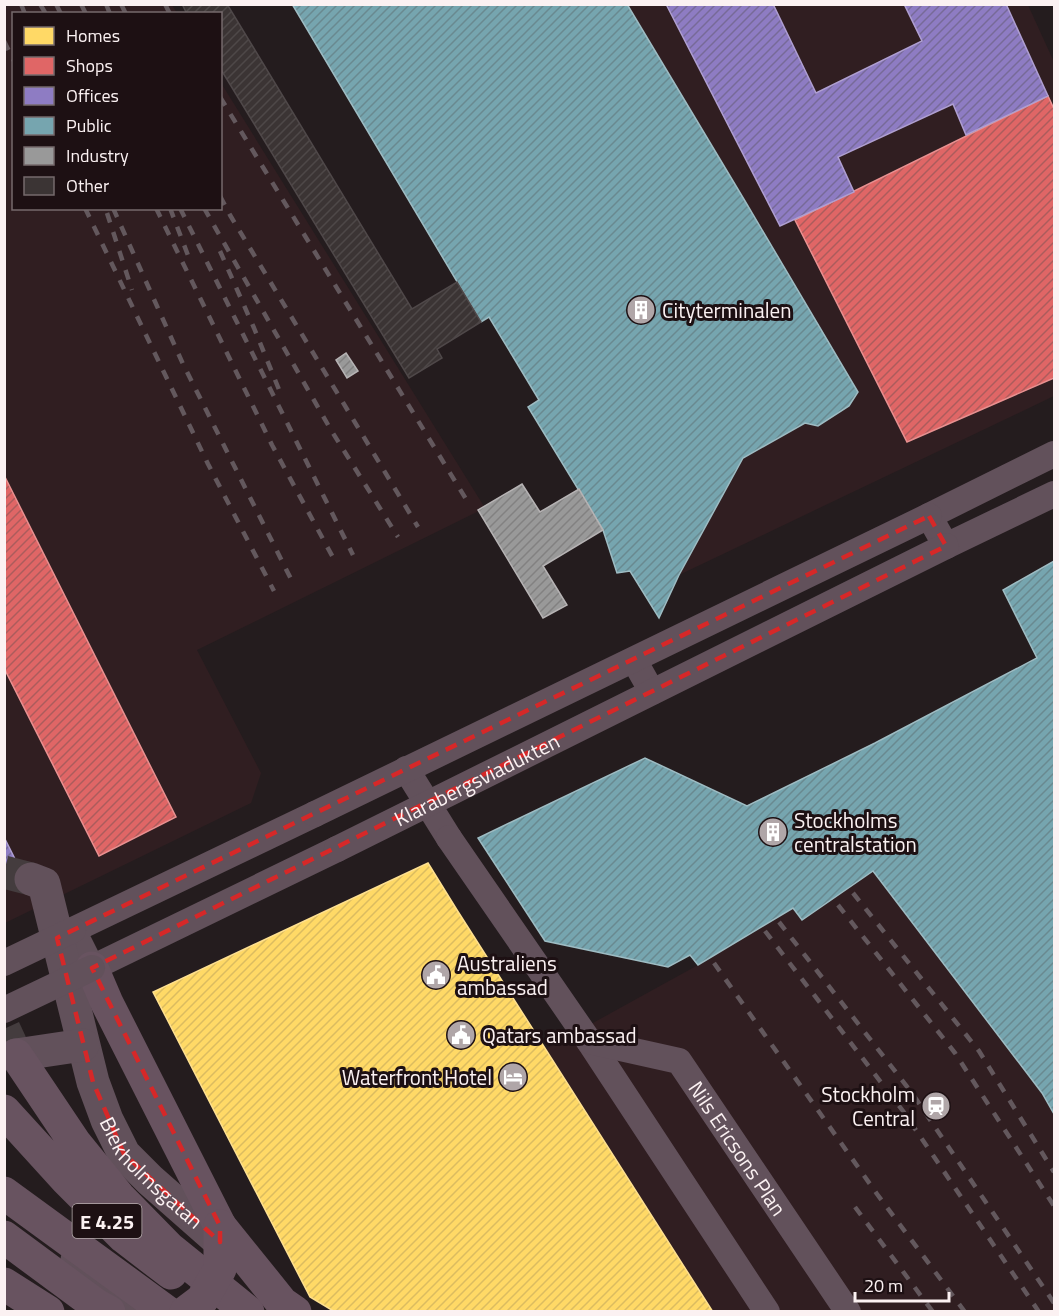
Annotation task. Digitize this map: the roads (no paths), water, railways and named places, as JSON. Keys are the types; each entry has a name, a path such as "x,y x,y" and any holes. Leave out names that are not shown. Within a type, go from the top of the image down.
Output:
{"highway":[{"path":"92,968 107,1003 220,1226 282,1303 295,1311"},
{"path":"16,1055 75,1143 119,1197 169,1248 248,1311"},
{"name":"E 4.25","path":"4,1111 124,1238 227,1311"},
{"name":"E 4.25","path":"4,1194 167,1311"},
{"path":"186,1311 202,1300 220,1269 220,1226"},
{"path":"4,1237 96,1305 109,1311"},
{"path":"4,1284 48,1311"}],"street":[{"name":"Klarabergsviadukten","path":"4,963 634,660 1054,454"},
{"name":"Klarabergsviadukten","path":"4,1010 427,805 1054,494"},
{"path":"929,516 946,546"},
{"path":"634,660 652,692"},
{"path":"406,769 427,805 589,1041 767,1311"},
{"name":"Blekholmsgatan","path":"31,879 44,884 93,1082 107,1120 124,1154 150,1180 273,1288 313,1311"},
{"path":"73,930 92,968"},
{"name":"Nils Ericsons Plan","path":"589,1041 679,1060 848,1311"},
{"path":"16,1055 83,1045"},
{"path":"4,1194 132,1311"}],"tunnel":[{"path":"4,872 31,879"},
{"path":"4,1029 16,1055"}],"railway":[{"path":"21,4 24,12"},
{"path":"40,4 45,12"},
{"path":"56,4 60,12"},
{"path":"81,4 85,12"},
{"path":"106,4 109,12"},
{"path":"121,4 125,12"},
{"path":"165,4 169,12"},
{"path":"4,41 12,57"},
{"path":"222,100 469,504"},
{"path":"222,200 418,527"},
{"path":"86,210 208,464 274,591"},
{"path":"114,210 183,364 293,583"},
{"path":"157,210 272,445 336,563"},
{"path":"171,210 189,258"},
{"path":"181,210 353,555"},
{"path":"205,210 331,430 398,537"},
{"path":"107,213 132,290"},
{"path":"220,251 280,392"},
{"path":"853,893 979,1051 1054,1172"},
{"path":"838,905 955,1053 1054,1206"},
{"path":"779,922 912,1093 1054,1303"},
{"path":"765,931 903,1111 1039,1312"},
{"path":"714,963 877,1194 965,1312"},
{"path":"855,1207 933,1312"}],"place":[{"name":"Cityterminalen","path":"641,310"},
{"name":"Stockholms centralstation","path":"773,832"},
{"name":"Australiens ambassad","path":"436,975"},
{"name":"Qatars ambassad","path":"461,1035"},
{"name":"Waterfront Hotel","path":"513,1077"},
{"name":"Stockholm Central","path":"936,1106"}]}
